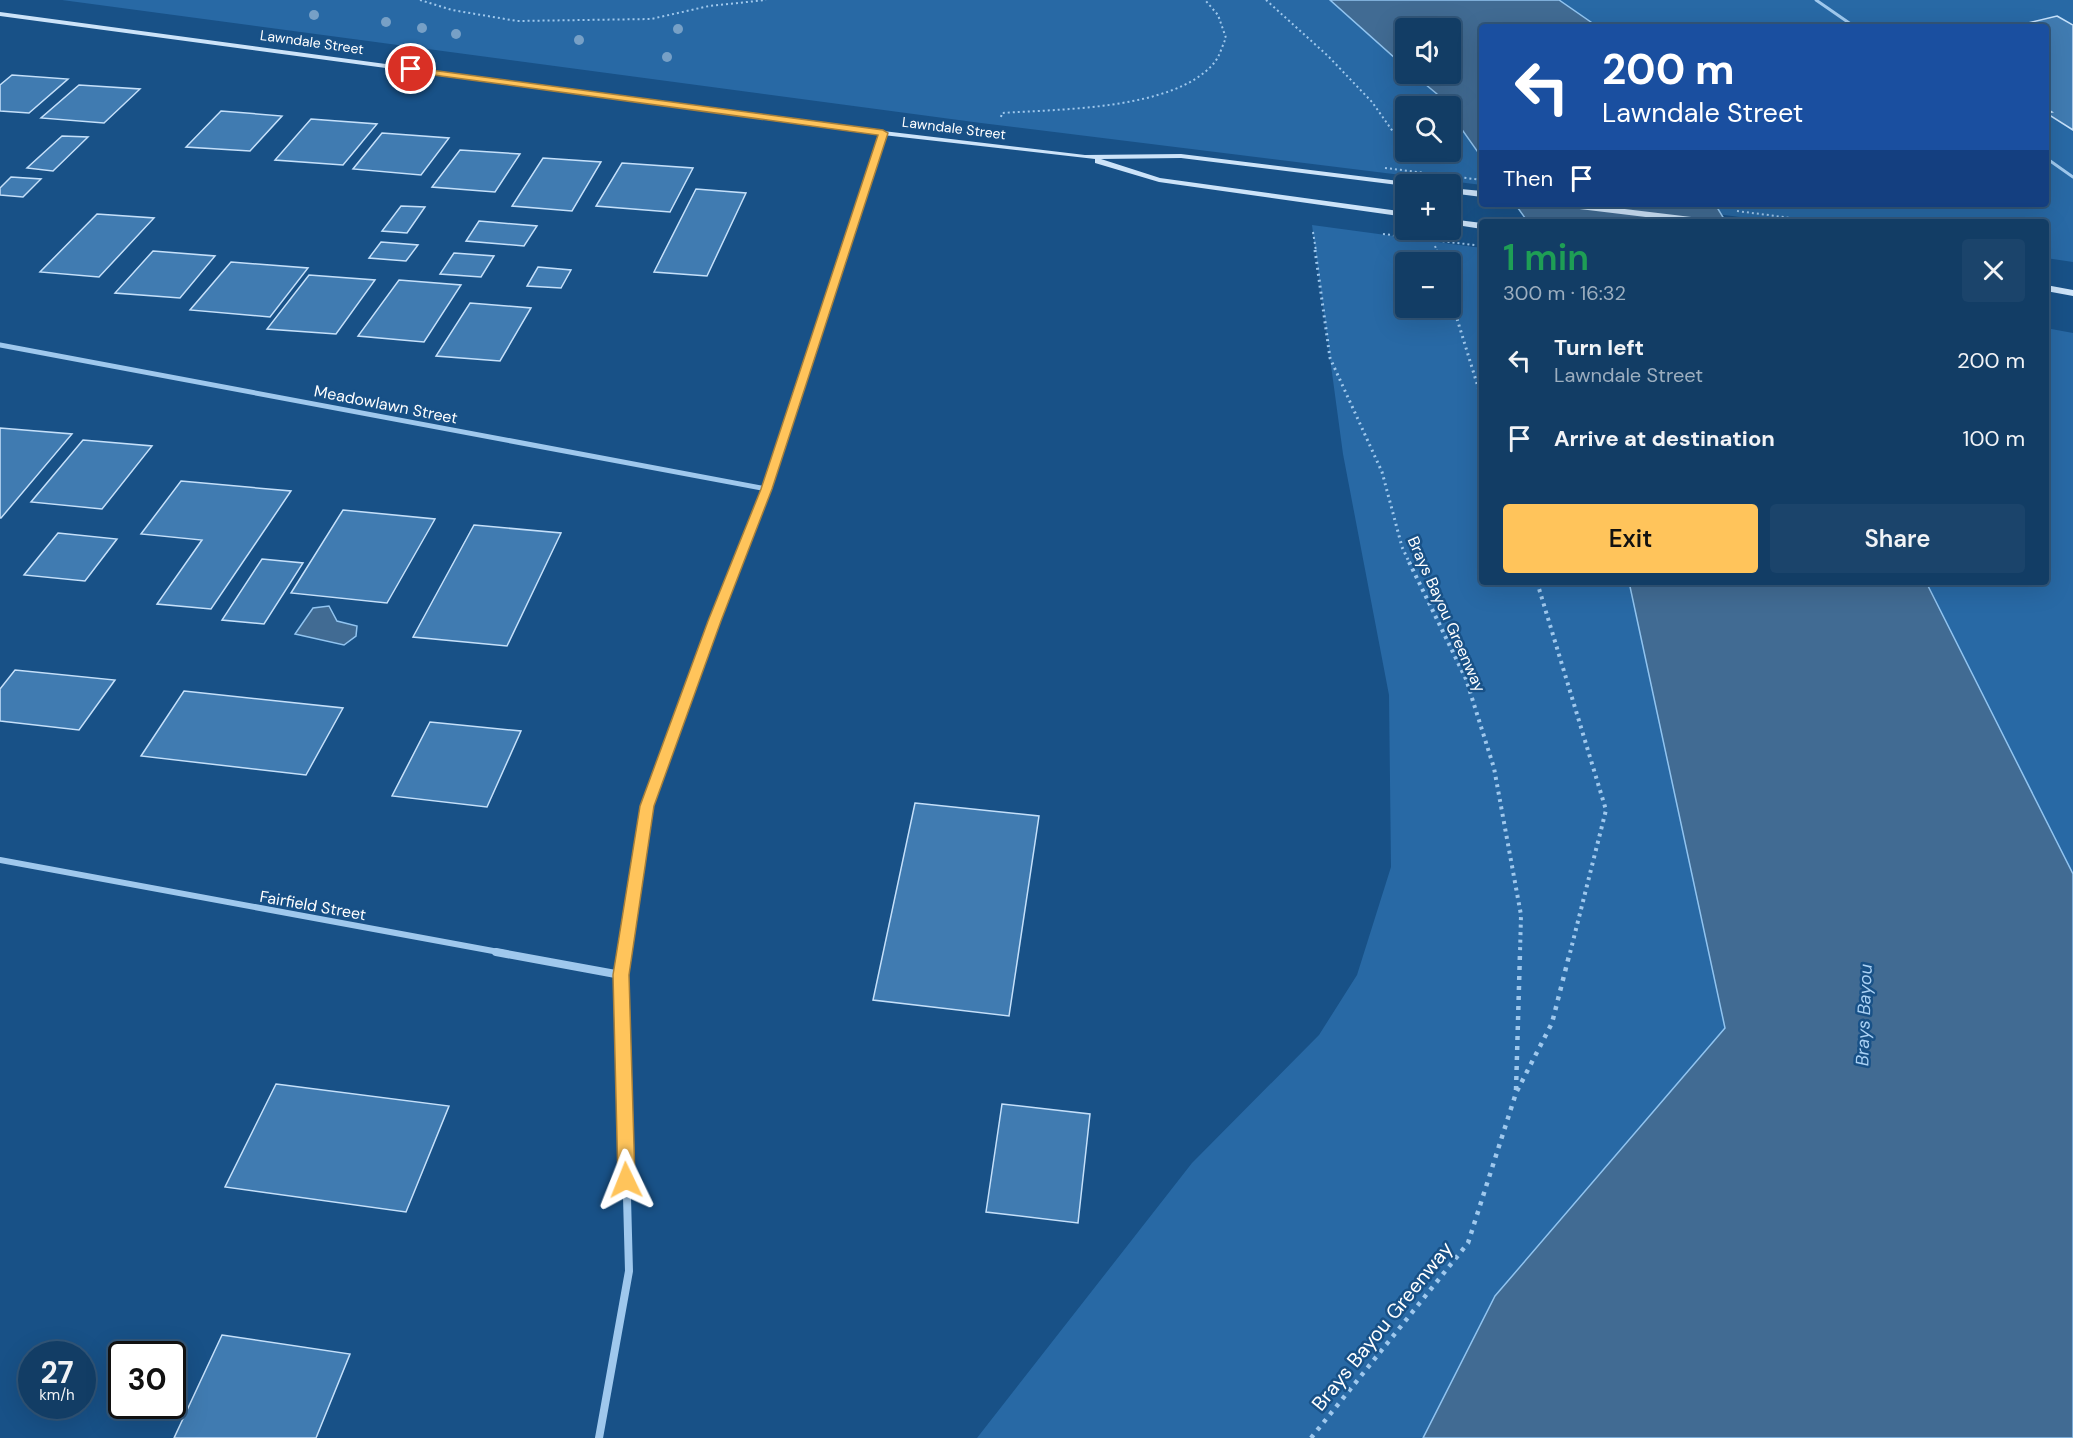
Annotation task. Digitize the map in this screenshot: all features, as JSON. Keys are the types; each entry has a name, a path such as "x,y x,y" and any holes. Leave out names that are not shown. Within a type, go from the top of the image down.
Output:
{"main road":[{"name":"Lawndale Street","path":"0,14 883,133 1085,157 1181,156 1395,183"},
{"name":"Lawndale Street","path":"1085,157 1160,180 1395,214"},
{"path":"1461,191 1479,194"},
{"path":"1587,207 1684,219"},
{"path":"1461,223 1479,226"},
{"path":"2049,288 2073,292"}],"street":[{"path":"599,1438 629,1271 621,975 647,806 766,489 883,133"},
{"name":"Meadowlawn Street","path":"0,345 766,489"},
{"name":"Fairfield Street","path":"0,860 621,975"}],"lane":[{"path":"1816,0 1851,24"},
{"path":"2049,160 2073,177"}],"path":[{"path":"420,0 452,10 517,21 651,19 709,6 766,0"},
{"path":"1014,119 1000,117 1002,113 1093,106 1157,97 1193,81 1214,64 1226,38 1218,15 1205,0"},
{"path":"1266,0 1329,56 1372,102 1395,134"},
{"path":"1385,168 1479,180"},
{"path":"1732,211 1797,219"},
{"name":"Brays Bayou Greenway","path":"1312,225 1330,358 1382,472 1402,547 1466,679 1494,768 1521,915 1516,1093"},
{"path":"1383,234 1479,246"},
{"path":"1457,318 1479,390"},
{"name":"Brays Bayou Greenway","path":"1311,1438 1468,1243 1516,1093 1552,1023 1606,810 1538,585"}],"shaded area":[{"path":"62,0 2073,0 2073,262 2049,258 2049,219 1756,219 1660,207 2049,207 2049,24 1479,24 1479,185 1461,182 1461,174 1395,174 981,123"},
{"path":"1312,225 1395,236 1395,240 1423,240 1479,248 1479,585 2049,585 2049,329 2073,333 2073,1438 977,1438 1192,1163 1319,1035 1357,975 1391,867 1389,695 1343,454"}],"water":[{"path":"1330,0 1559,0 1594,24 1479,24 1479,154 1461,128 1461,96 1438,96 1425,84 1461,84 1461,18 1395,18 1395,58"},
{"path":"1517,207 1717,207 1724,219 1526,219"},
{"name":"Brays Bayou","path":"1630,585 1928,585 2073,874 2073,1438 1423,1438 1495,1296 1725,1028"},
{"path":"329,606 337,621 357,626 356,636 344,645 295,634 313,608"}],"building":[{"path":"2057,16 2073,25 2073,130 2049,115 2052,112 2049,110 2049,24 2024,24"},
{"path":"12,75 68,79 29,113 0,111 0,85"},
{"path":"79,85 140,89 104,123 41,118"},
{"path":"221,111 282,116 250,151 186,147"},
{"path":"311,119 377,124 343,165 275,160"},
{"path":"382,133 449,138 421,175 353,169"},
{"path":"62,136 88,137 53,171 27,168"},
{"path":"460,150 520,154 495,192 432,187"},
{"path":"543,158 601,162 572,211 512,206"},
{"path":"622,163 693,168 670,212 596,206"},
{"path":"11,177 41,179 23,197 0,195 0,188"},
{"path":"696,189 746,193 707,276 654,272"},
{"path":"401,206 425,207 407,233 382,231"},
{"path":"97,214 154,218 99,277 40,272"},
{"path":"479,221 537,226 524,246 466,241"},
{"path":"381,242 418,245 406,261 369,258"},
{"path":"153,251 215,256 180,298 115,293"},
{"path":"454,253 494,256 481,277 440,274"},
{"path":"231,262 308,268 270,317 190,310"},
{"path":"538,267 571,270 561,288 527,286"},
{"path":"309,275 375,280 336,334 267,329"},
{"path":"399,280 461,285 424,342 358,336"},
{"path":"470,303 531,308 500,361 436,356"},
{"path":"0,428 72,434 1,518 0,518"},
{"path":"83,440 152,446 102,509 31,502"},
{"path":"181,481 291,491 211,609 157,604 202,540 141,534"},
{"path":"343,510 435,519 387,603 291,593"},
{"path":"474,525 561,533 507,646 413,637"},
{"path":"58,533 117,539 85,581 24,575"},
{"path":"262,559 303,563 264,624 222,620"},
{"path":"15,670 115,680 79,730 0,721 0,689"},
{"path":"184,691 343,708 306,775 141,756"},
{"path":"430,722 521,731 487,807 392,796"},
{"path":"915,803 1039,816 1009,1016 873,1000"},
{"path":"276,1084 449,1106 406,1212 225,1187"},
{"path":"1002,1104 1090,1114 1078,1223 986,1212"},
{"path":"222,1335 350,1354 316,1438 174,1438 183,1419 186,1419 186,1412"}],"route":[{"path":"411,69 883,133 766,489 647,806 621,975 626,1180"}]}
